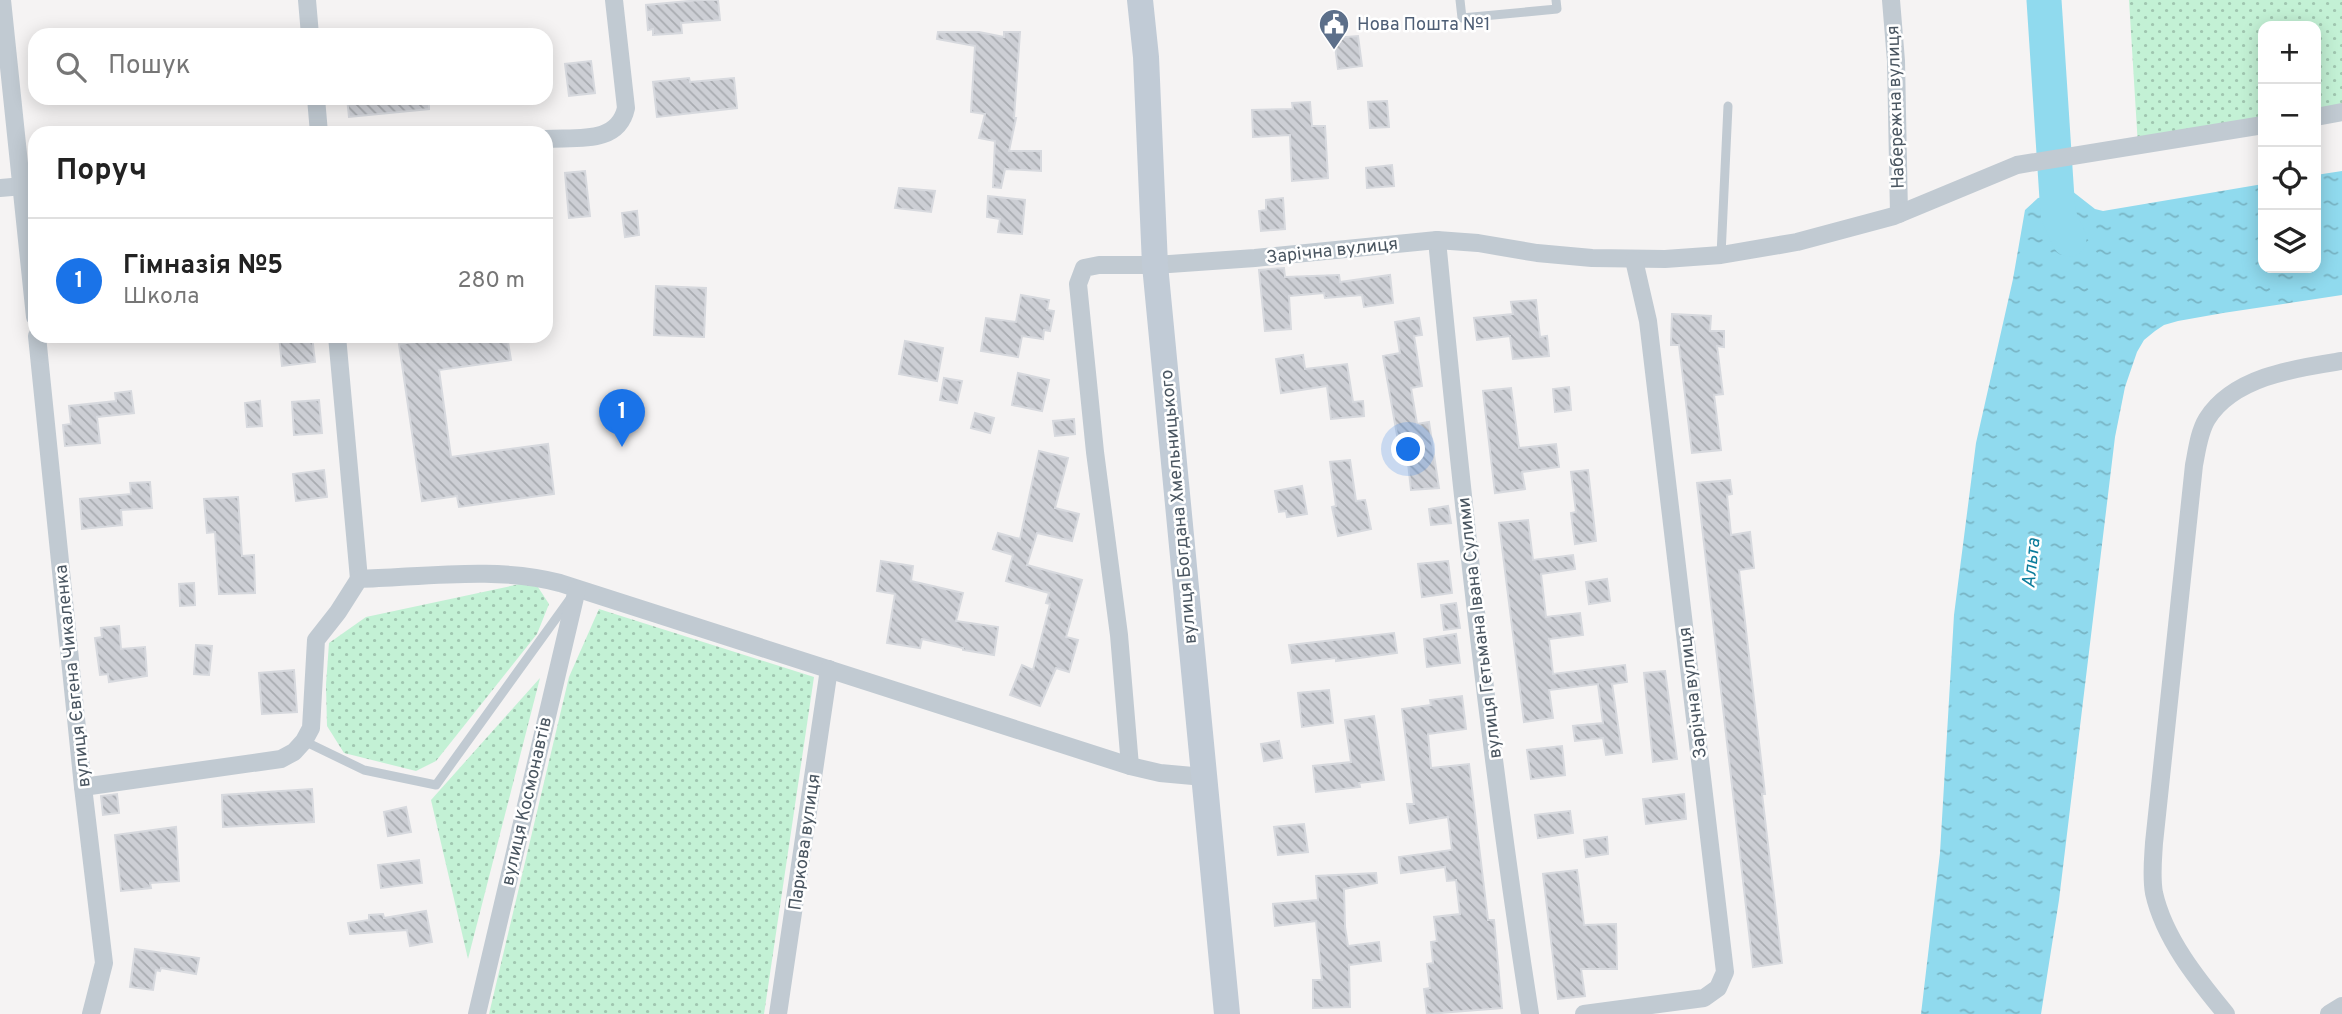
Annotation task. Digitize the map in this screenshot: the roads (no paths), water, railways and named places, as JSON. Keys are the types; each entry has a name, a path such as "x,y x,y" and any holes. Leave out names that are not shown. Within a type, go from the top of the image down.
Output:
{"main road":[{"name":"вулиця Богдана Хмельницького","path":"1139,0 1146,58 1155,265 1227,1014"}],"street":[{"path":"0,188 28,185 2,0"},
{"path":"307,0 309,28"},
{"path":"553,139 603,135 619,125 626,108 614,0"},
{"name":"Набережна вулиця","path":"1891,0 1896,61 1899,214"},
{"path":"317,105 318,126"},
{"path":"2321,116 2342,112"},
{"name":"Зарічна вулиця","path":"1130,766 1119,635 1095,452 1078,284 1084,268 1091,265 1155,265 1255,258 1437,240 1478,243 1563,257 1634,260 1721,255 1797,242 1899,214 2017,165 2036,160 2258,126"},
{"name":"вулиця Гетьмана Івана Сулими","path":"1437,240 1489,717 1530,1014"},
{"name":"Зарічна вулиця","path":"1584,1014 1704,998 1718,988 1725,972 1648,321 1634,260"},
{"name":"вулиця Євгена Чикаленка","path":"38,343 83,787 104,963 91,1014"},
{"path":"83,787 281,759 294,752 304,741 311,728 316,640 359,579 338,343"},
{"path":"2227,1014 2174,941 2157,904 2153,882 2154,844 2194,465 2207,418 2231,395 2270,376 2342,361"},
{"path":"359,579 509,574 534,576 1130,766 1160,773 1204,776"},
{"name":"вулиця Космонавтів","path":"477,1014 577,589"},
{"name":"Паркова вулиця","path":"778,1014 830,669"},
{"path":"2329,1014 2342,1006"}],"lane":[{"path":"1460,0 1462,18 1557,9 1556,0"},
{"path":"1721,255 1728,106"},
{"path":"304,741 365,770 436,785 577,589"}],"water":[{"name":"Альта","path":"2342,171 2342,295 2164,325 2144,340 2125,387 2115,437 2059,900 2041,1014 1921,1014 1940,853 1954,615 1976,443 2013,279 2025,210 2038,198 2072,191 2095,209 2103,211 2258,185 2258,273 2321,273 2321,174"}],"waterway":[{"path":"2044,0 2058,214 2069,239"}],"place":[{"name":"Нова Пошта №1","path":"1334,51"},
{"name":"Гімназія №5","path":"622,447"}]}
